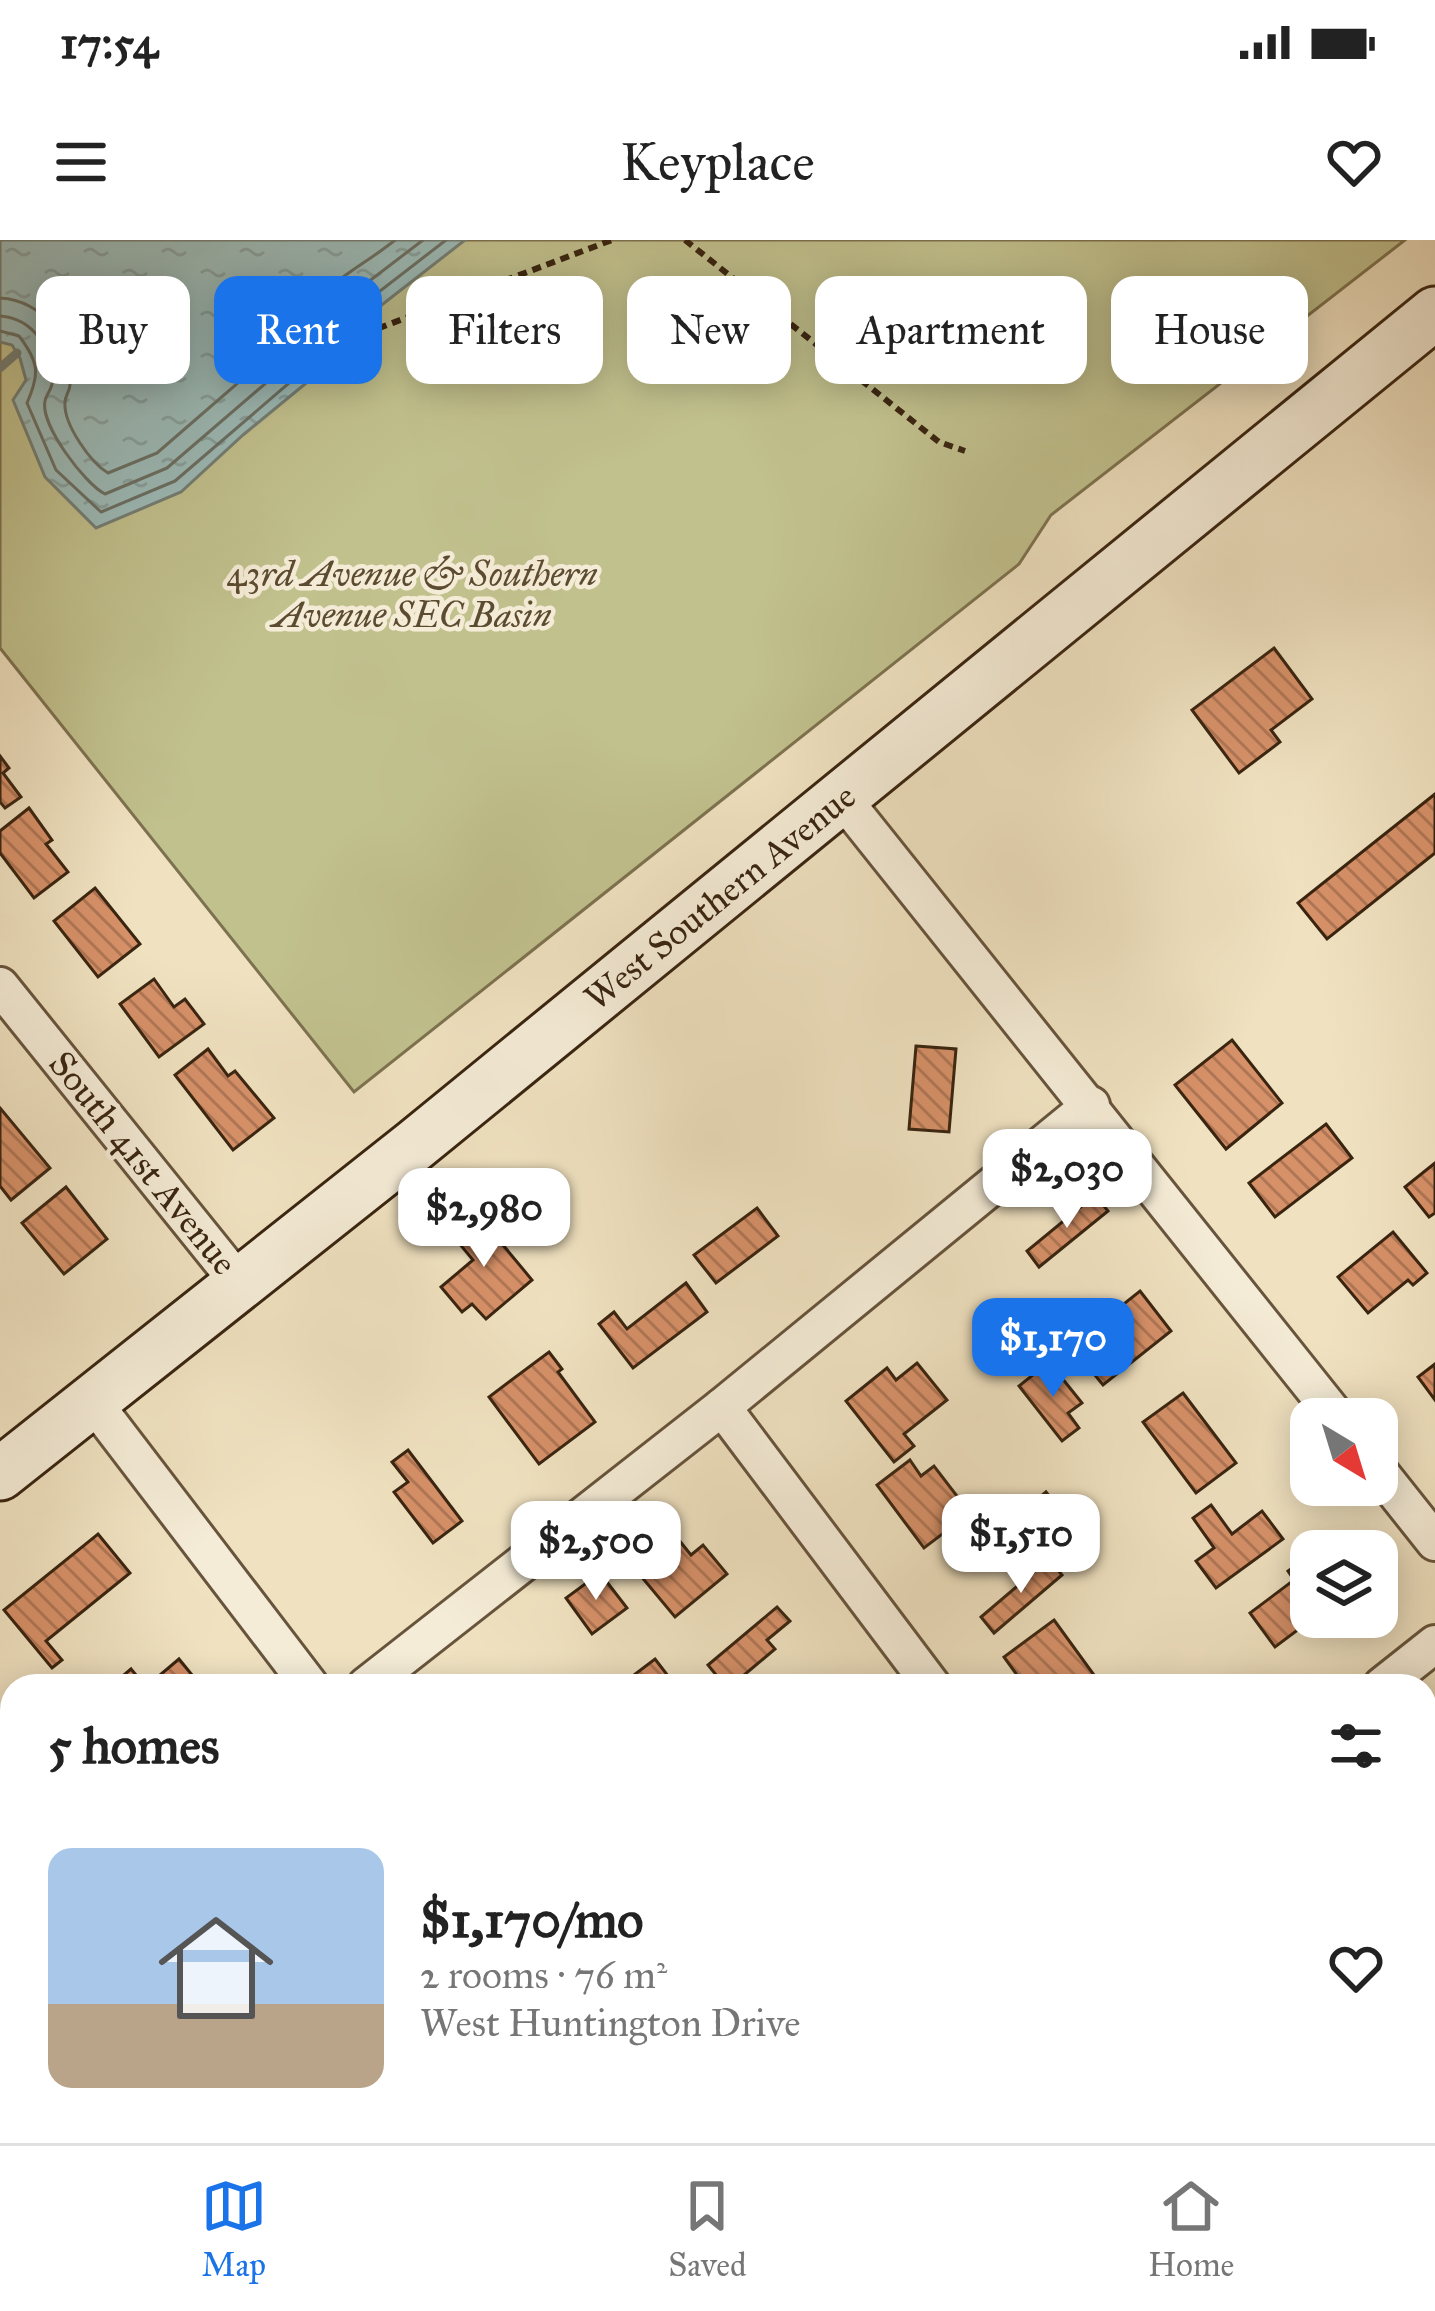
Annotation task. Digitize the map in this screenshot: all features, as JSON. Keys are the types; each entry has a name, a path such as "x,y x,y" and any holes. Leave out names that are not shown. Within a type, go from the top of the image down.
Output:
{"main road":[{"name":"West Southern Avenue","path":"0,1474 842,798 1435,313"}],"street":[{"path":"842,798 1321,1398"},
{"name":"South 41st Avenue","path":"0,986 240,1284"},
{"path":"381,1674 722,1407 1091,1105"},
{"path":"92,1402 301,1674"},
{"path":"722,1407 923,1674"},
{"path":"1398,1495 1435,1542"},
{"path":"1397,1674 1435,1644"}],"path":[{"path":"382,327 612,240"},
{"path":"686,240 939,442 965,451"}],"green space":[{"name":"43rd Avenue & Southern Avenue SEC Basin","path":"0,240 1405,240 1308,315 1308,276 1111,276 1111,384 1220,384 1051,515 1019,564 354,1092 0,648"}],"water":[{"path":"0,240 465,240 419,276 406,276 406,286 382,305 382,276 214,276 214,384 305,384 181,492 96,528 45,477 13,400 26,380 20,358 12,345 0,342"}],"building":[{"path":"1274,648 1312,699 1271,730 1280,742 1239,773 1192,710"},
{"path":"0,756 9,768 3,773 21,797 5,808 0,802"},
{"path":"1435,794 1435,853 1327,939 1298,903"},
{"path":"29,808 52,840 46,844 68,872 34,898 0,853 0,831"},
{"path":"95,888 140,944 98,977 54,921"},
{"path":"154,979 174,1007 185,999 204,1024 159,1057 120,1004"},
{"path":"1232,1040 1282,1103 1226,1149 1175,1085"},
{"path":"916,1046 956,1049 949,1132 909,1129"},
{"path":"208,1049 228,1076 235,1071 274,1118 233,1150 175,1075"},
{"path":"0,1108 50,1168 11,1200 0,1186"},
{"path":"1326,1124 1352,1158 1275,1217 1249,1183"},
{"path":"1435,1163 1435,1213 1429,1217 1405,1187"},
{"path":"66,1187 107,1239 64,1274 22,1223"},
{"path":"1095,1195 1108,1211 1039,1267 1027,1251"},
{"path":"757,1208 778,1236 716,1283 694,1255"},
{"path":"474,1210 532,1280 486,1319 472,1304 462,1312 441,1287 473,1260 449,1231"},
{"path":"1393,1232 1427,1273 1413,1285 1408,1280 1368,1313 1338,1277"},
{"path":"686,1283 707,1312 633,1368 599,1324 614,1312 627,1329"},
{"path":"1140,1291 1171,1331 1103,1385 1071,1346"},
{"path":"549,1352 595,1422 539,1464 489,1397"},
{"path":"1049,1362 1082,1403 1068,1413 1079,1428 1062,1441 1019,1386"},
{"path":"917,1363 947,1400 904,1434 914,1446 894,1462 846,1401 887,1368 896,1380"},
{"path":"1435,1364 1435,1400 1418,1377"},
{"path":"1183,1393 1236,1463 1196,1493 1143,1422"},
{"path":"408,1450 462,1521 433,1543 394,1492 408,1482 392,1462"},
{"path":"910,1460 921,1476 934,1466 970,1513 924,1548 877,1485"},
{"path":"1046,1492 1061,1511 1027,1540 1011,1521"},
{"path":"1211,1505 1232,1534 1262,1511 1283,1539 1216,1588 1196,1561 1214,1548 1193,1518"},
{"path":"670,1529 691,1555 703,1545 727,1574 675,1617 630,1563"},
{"path":"98,1534 130,1573 46,1641 62,1660 52,1668 4,1610"},
{"path":"1049,1559 1062,1575 994,1633 981,1617"},
{"path":"600,1573 627,1608 592,1634 566,1598"},
{"path":"1290,1583 1290,1636 1275,1647 1250,1613"},
{"path":"777,1607 790,1621 767,1640 775,1649 745,1674 715,1674 708,1665"},
{"path":"1054,1620 1093,1674 1016,1674 1004,1657"},
{"path":"179,1659 191,1674 161,1674"},
{"path":"655,1659 667,1674 635,1674"}],"waterway":[{"path":"0,368 17,353"}]}
